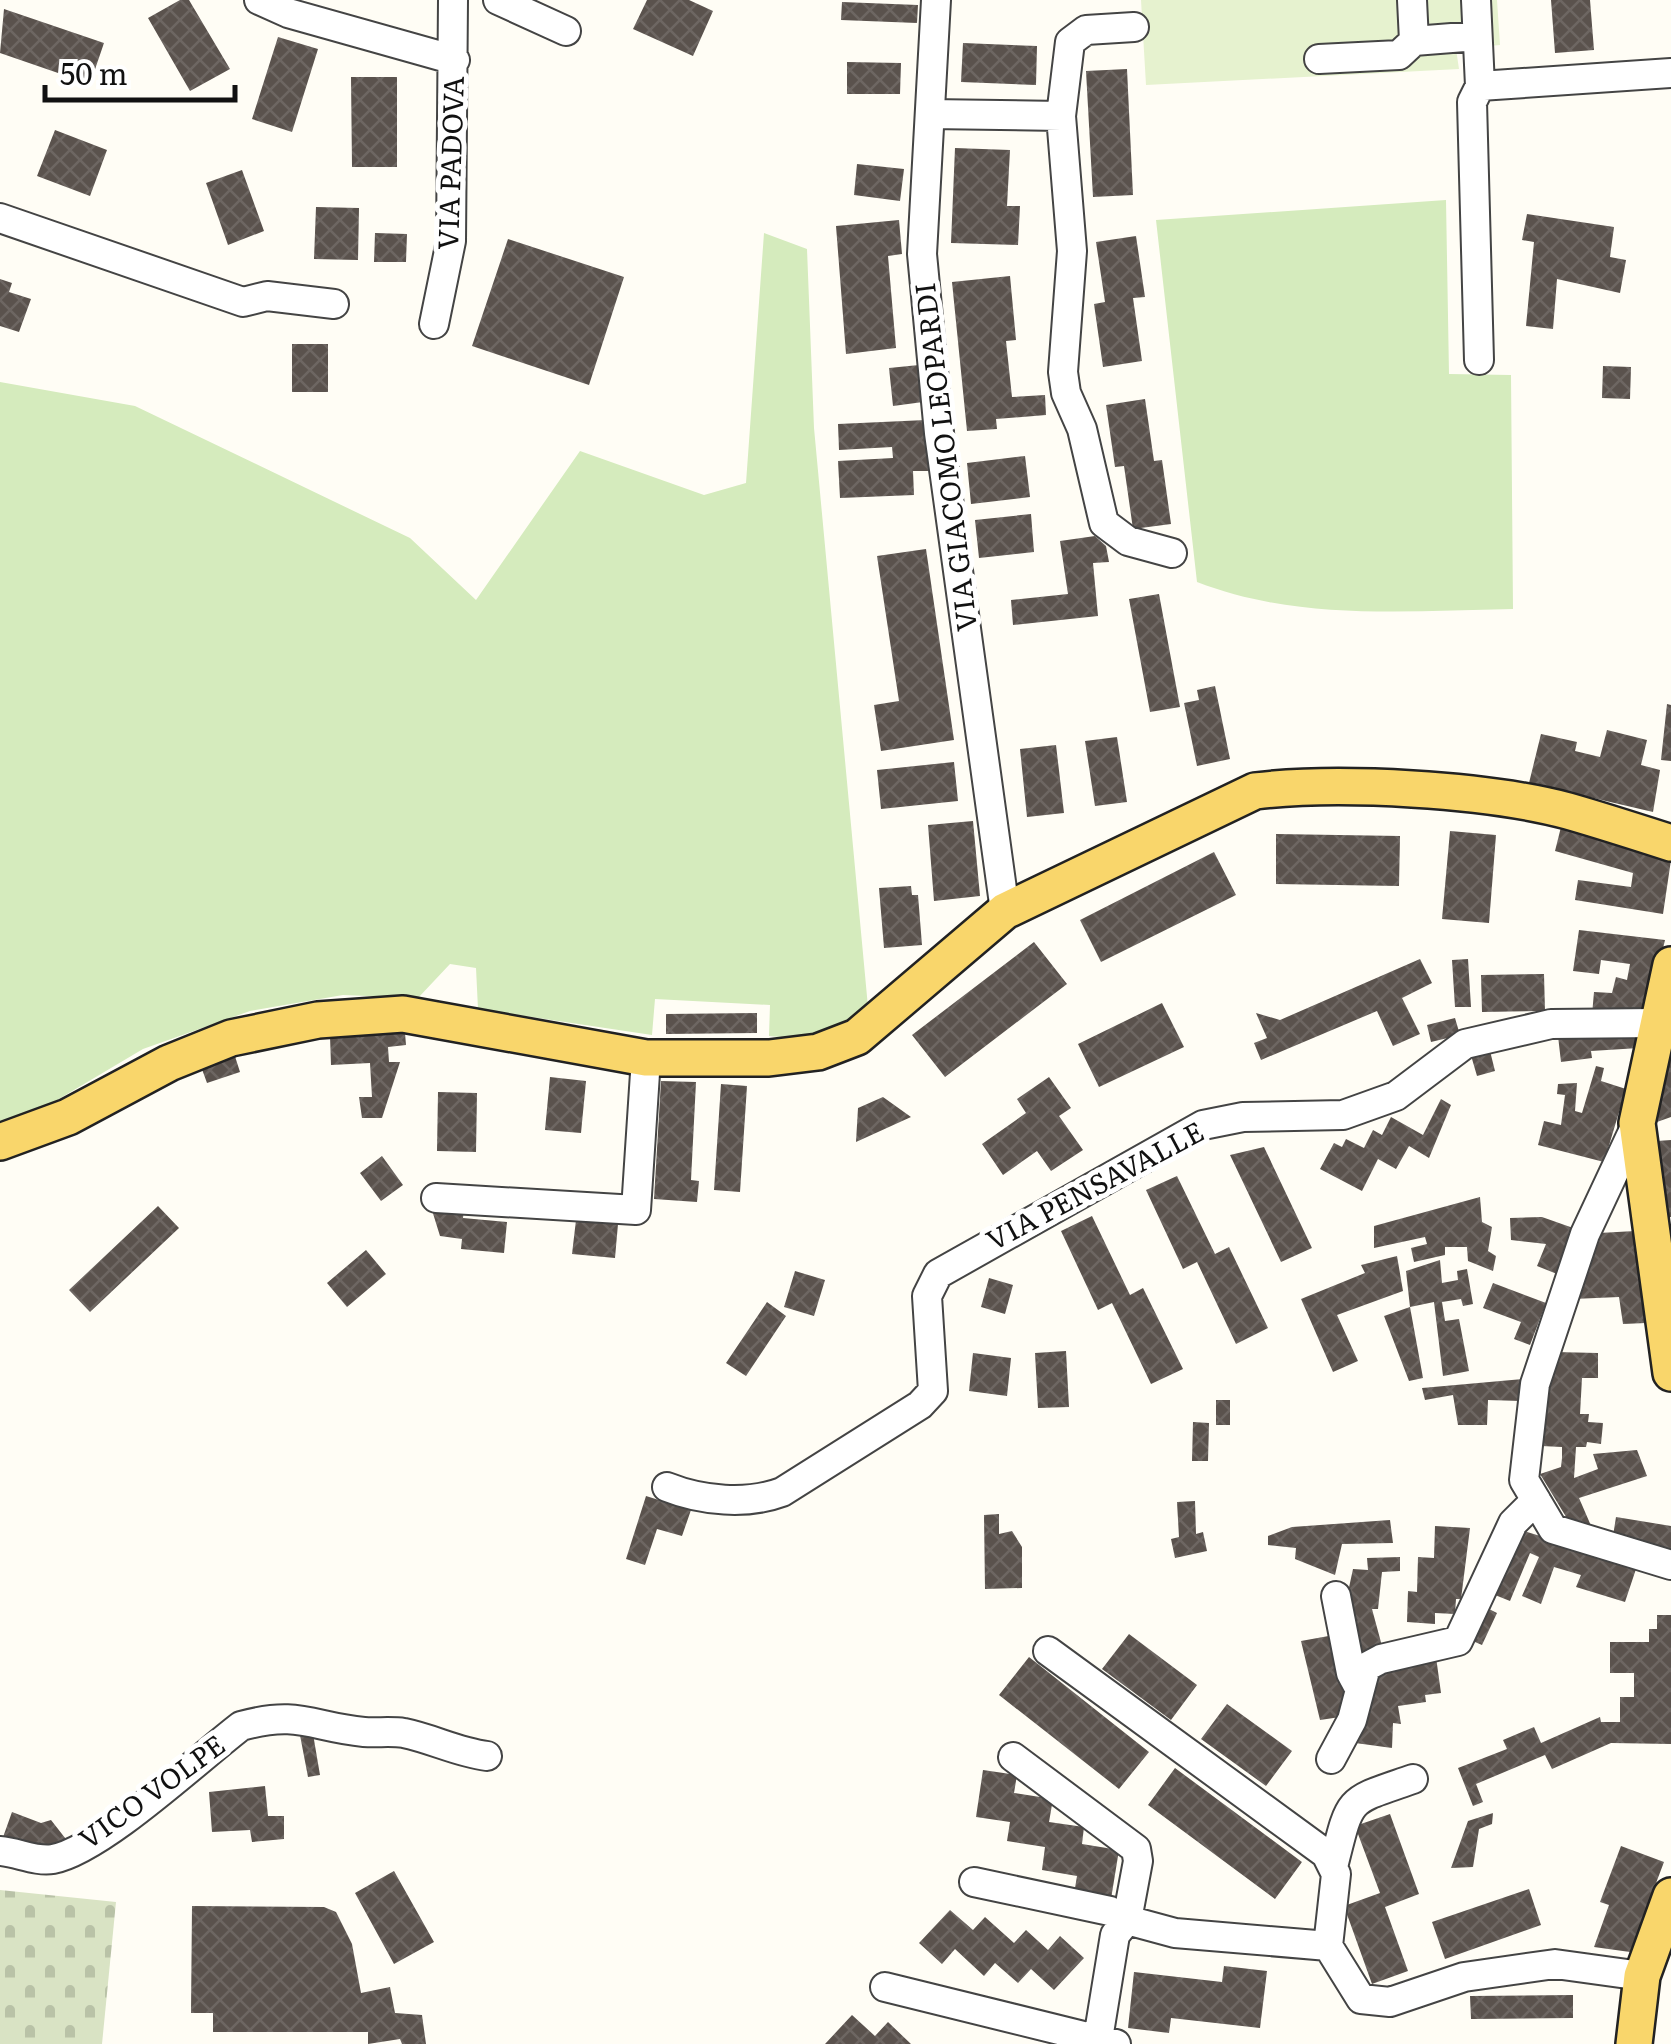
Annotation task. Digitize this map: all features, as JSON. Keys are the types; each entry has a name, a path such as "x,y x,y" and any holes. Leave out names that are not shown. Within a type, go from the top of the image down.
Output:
{"main road":[{"path":"0,1142 68,1116 169,1063 230,1038 318,1020 404,1014 646,1058 768,1058 818,1052 857,1037 1005,911 1230,799 1298,786 1512,800 1566,810 1671,843"},
{"path":"1671,965 1637,1123 1671,1373"},
{"path":"1634,2044 1642,1976 1671,1896"}],"street":[{"path":"259,0 288,14 455,60"},
{"name":"VIA PADOVA","path":"434,324 451,241 453,0"},
{"path":"498,0 566,31"},
{"name":"VIA GIACOMO LEOPARDI","path":"936,0 924,274 939,433 1005,911"},
{"path":"1412,0 1414,40"},
{"path":"1476,0 1480,86 1472,102 1479,360"},
{"path":"1134,28 1076,33 1070,42 1061,116 1072,250 1063,372 1066,393 1082,429 1104,522 1128,541 1172,554"},
{"path":"1320,59 1399,54 1414,40 1477,36"},
{"path":"1480,86 1671,72"},
{"path":"930,114 1061,116"},
{"path":"0,218 243,302 267,296 334,304"},
{"name":"VIA PENSAVALLE","path":"667,1486 689,1496 763,1499 782,1492 920,1406 934,1391 927,1296 938,1274 1202,1125 1244,1117 1344,1115 1396,1096 1465,1044 1551,1024 1656,1023"},
{"path":"436,1198 636,1210 646,1058"},
{"path":"1637,1123 1585,1234 1535,1384 1524,1480 1553,1528 1671,1566"},
{"path":"1330,1759 1352,1720 1366,1667 1381,1659 1458,1641 1513,1523 1536,1500"},
{"path":"1336,1596 1350,1673 1358,1686"},
{"path":"1048,1651 1334,1863"},
{"name":"VICO VOLPE","path":"0,1851 47,1860 71,1852 109,1828 242,1726 286,1716 360,1732 403,1733 456,1752 487,1756"},
{"path":"885,1987 1107,2042 1115,1934 1126,1920 1138,1861 1136,1849 1013,1757"},
{"path":"1413,1779 1355,1800 1345,1816 1334,1863 1328,1946 1361,2000 1390,2002 1464,1978 1555,1964 1642,1976"},
{"path":"974,1882 1110,1911 1126,1920 1175,1933 1328,1946"}],"green space":[{"path":"1141,0 1497,0 1500,45 1456,49 1459,69 1146,85"},
{"path":"1446,200 1449,374 1511,375 1513,609 1392,612 1313,608 1274,603 1197,582 1156,220"},
{"path":"764,233 807,249 814,428 868,1007 821,1032 784,1037 769,1036 770,1005 655,999 652,1035 478,1009 476,968 450,964 418,998 343,995 250,1011 143,1049 52,1103 0,1123 0,382 135,406 410,538 476,600 580,451 704,495 746,483"},
{"path":"0,1890 116,1902 102,2044 0,2044"}],"building":[{"path":"180,0 189,0 230,69 190,91 148,18"},
{"path":"647,0 689,0 713,11 693,56 633,29"},
{"path":"1551,0 1590,0 1594,50 1555,53"},
{"path":"842,2 918,5 917,23 841,20"},
{"path":"4,9 104,43 90,84 0,53"},
{"path":"278,37 318,49 292,132 252,119"},
{"path":"963,43 1037,46 1036,85 961,82"},
{"path":"847,62 901,63 900,94 847,94"},
{"path":"1127,69 1133,195 1093,197 1086,71"},
{"path":"351,77 397,77 397,167 352,167"},
{"path":"55,130 107,150 90,196 37,176"},
{"path":"955,148 1010,150 1007,206 1020,206 1018,245 951,243"},
{"path":"857,164 904,169 900,201 854,195"},
{"path":"242,170 264,231 228,245 206,183"},
{"path":"316,207 359,208 358,260 314,259"},
{"path":"1527,214 1614,227 1610,257 1626,260 1620,293 1557,279 1553,329 1526,326 1534,242 1522,240"},
{"path":"899,220 902,254 888,256 896,348 846,354 836,226"},
{"path":"375,233 407,234 406,262 374,262"},
{"path":"1136,236 1145,297 1133,298 1142,361 1103,367 1094,304 1105,302 1096,242"},
{"path":"508,239 624,277 589,385 472,346"},
{"path":"1010,276 1016,340 1006,341 1012,397 1045,395 1046,415 996,419 997,429 967,431 952,282"},
{"path":"0,279 12,283 9,292 31,299 19,332 0,326"},
{"path":"292,344 328,344 328,392 292,392"},
{"path":"919,365 923,402 893,406 889,368"},
{"path":"1603,366 1631,367 1630,399 1602,398"},
{"path":"1145,399 1154,461 1162,460 1171,524 1133,529 1124,466 1115,467 1106,405"},
{"path":"926,420 929,471 913,471 914,495 840,498 838,461 893,458 892,447 839,450 838,424"},
{"path":"1025,456 1030,497 971,504 967,463"},
{"path":"1031,514 1034,552 979,558 975,520"},
{"path":"1095,536 1106,546 1109,562 1093,563 1098,616 1013,625 1011,600 1068,594 1060,541"},
{"path":"926,549 954,740 881,751 874,705 899,701 877,556"},
{"path":"1159,594 1180,707 1150,712 1129,599"},
{"path":"1215,686 1230,759 1197,766 1184,703 1199,700 1197,690"},
{"path":"1667,704 1671,705 1671,761 1661,760"},
{"path":"1607,730 1647,740 1641,765 1660,770 1653,812 1529,783 1541,734 1577,742 1575,751 1600,757"},
{"path":"1117,737 1127,802 1095,806 1085,741"},
{"path":"1056,745 1064,813 1027,817 1020,749"},
{"path":"954,762 958,801 881,809 877,770"},
{"path":"973,821 980,896 934,901 928,825"},
{"path":"1561,827 1671,860 1663,914 1575,900 1578,880 1631,887 1633,873 1555,851"},
{"path":"1450,831 1496,835 1489,923 1442,919"},
{"path":"1276,834 1400,836 1399,886 1276,884"},
{"path":"1214,852 1236,895 1101,962 1080,920"},
{"path":"911,886 912,895 918,895 922,945 884,948 879,888"},
{"path":"1579,930 1665,940 1647,1015 1592,1015 1594,992 1612,993 1616,977 1627,980 1630,964 1601,960 1599,974 1573,971"},
{"path":"1034,942 1067,984 945,1077 912,1035"},
{"path":"1420,959 1432,983 1402,998 1420,1034 1393,1046 1377,1011 1261,1060 1254,1043 1267,1038 1256,1013 1280,1020"},
{"path":"1468,959 1471,1007 1455,1007 1452,960"},
{"path":"1544,974 1545,1011 1482,1012 1481,975"},
{"path":"1162,1003 1184,1047 1099,1087 1078,1044"},
{"path":"757,1013 757,1033 666,1034 666,1014"},
{"path":"1455,1018 1460,1035 1431,1042 1427,1025"},
{"path":"1671,1025 1671,1117 1657,1122 1656,1090"},
{"path":"1638,1029 1639,1048 1591,1051 1592,1058 1561,1062 1558,1036"},
{"path":"405,1033 406,1045 388,1047 389,1062 400,1062 382,1118 362,1118 359,1097 372,1097 370,1063 331,1065 330,1036"},
{"path":"1489,1047 1495,1071 1477,1076 1470,1052"},
{"path":"233,1050 240,1072 207,1083 199,1061"},
{"path":"1596,1066 1604,1068 1601,1081 1626,1089 1604,1162 1538,1145 1544,1121 1561,1125 1565,1095 1557,1094 1558,1084 1577,1083 1575,1111 1582,1113"},
{"path":"550,1077 586,1081 581,1133 545,1130"},
{"path":"1049,1077 1071,1108 1059,1116 1083,1150 1051,1171 1037,1151 1003,1175 982,1144 1026,1113 1017,1099"},
{"path":"661,1081 696,1082 691,1180 699,1181 697,1202 654,1199"},
{"path":"721,1084 747,1086 740,1192 714,1190"},
{"path":"438,1092 477,1093 476,1152 437,1151"},
{"path":"883,1097 911,1117 856,1142 858,1108"},
{"path":"1441,1099 1451,1105 1429,1158 1409,1146 1396,1169 1378,1159 1362,1191 1320,1169 1334,1143 1342,1147 1346,1139 1364,1148 1373,1130 1382,1135 1391,1117 1423,1135"},
{"path":"1671,1140 1671,1217 1660,1219 1657,1141"},
{"path":"1264,1147 1312,1248 1281,1262 1230,1155"},
{"path":"382,1156 403,1185 381,1201 360,1173"},
{"path":"1177,1176 1215,1254 1229,1247 1268,1328 1236,1344 1197,1262 1183,1269 1146,1190"},
{"path":"1480,1197 1482,1222 1492,1227 1488,1251 1496,1256 1493,1271 1468,1261 1467,1247 1445,1247 1445,1255 1414,1262 1411,1248 1427,1244 1425,1237 1374,1248 1374,1226"},
{"path":"158,1206 179,1228 90,1312 69,1290"},
{"path":"431,1207 464,1209 463,1218 507,1222 504,1253 461,1249 462,1239 440,1236"},
{"path":"1092,1216 1130,1295 1143,1288 1183,1369 1151,1384 1112,1303 1098,1310 1061,1231"},
{"path":"1542,1217 1576,1229 1557,1274 1537,1266 1546,1244 1511,1240 1510,1218"},
{"path":"576,1220 618,1224 615,1258 572,1254"},
{"path":"1635,1231 1646,1323 1623,1324 1619,1297 1573,1299 1599,1233"},
{"path":"366,1250 386,1274 347,1307 327,1283"},
{"path":"1397,1256 1403,1291 1337,1315 1358,1361 1333,1372 1301,1299 1365,1273 1361,1265"},
{"path":"1440,1260 1442,1283 1458,1280 1457,1271 1467,1269 1473,1304 1463,1306 1461,1299 1442,1302 1445,1321 1459,1319 1469,1371 1443,1376 1434,1302 1410,1307 1406,1271"},
{"path":"795,1271 825,1280 814,1316 784,1307"},
{"path":"989,1278 1013,1285 1005,1314 981,1307"},
{"path":"1493,1283 1546,1303 1530,1345 1514,1339 1521,1322 1483,1308"},
{"path":"767,1302 786,1316 746,1376 726,1363"},
{"path":"1410,1307 1423,1378 1409,1381 1384,1316"},
{"path":"1066,1351 1069,1407 1038,1408 1035,1353"},
{"path":"1555,1352 1598,1353 1598,1378 1582,1378 1580,1414 1589,1414 1588,1422 1603,1423 1601,1444 1587,1442 1586,1447 1576,1447 1574,1478 1598,1469 1593,1454 1637,1450 1647,1476 1579,1498 1592,1528 1568,1520 1540,1474 1561,1467 1562,1447 1541,1446"},
{"path":"973,1353 1011,1358 1007,1396 969,1391"},
{"path":"1523,1379 1521,1401 1488,1400 1487,1425 1458,1425 1453,1395 1425,1400 1422,1388"},
{"path":"1216,1400 1230,1400 1230,1425 1216,1425"},
{"path":"1193,1422 1209,1423 1208,1461 1192,1461"},
{"path":"646,1496 691,1510 682,1536 657,1529 645,1565 626,1559"},
{"path":"1195,1501 1196,1534 1203,1532 1207,1551 1175,1558 1171,1539 1179,1537 1177,1502"},
{"path":"999,1514 999,1534 1012,1531 1022,1547 1022,1588 985,1589 984,1515"},
{"path":"1616,1517 1671,1526 1671,1551 1613,1536"},
{"path":"1390,1520 1393,1543 1342,1544 1335,1575 1295,1559 1296,1548 1268,1545 1268,1536 1292,1527"},
{"path":"1435,1526 1470,1528 1461,1599 1456,1599 1455,1614 1435,1613 1435,1624 1407,1622 1408,1591 1417,1592 1418,1557 1434,1558"},
{"path":"1521,1530 1637,1566 1625,1602 1576,1587 1581,1575 1554,1567 1541,1604 1522,1596 1539,1557 1530,1553 1510,1601 1495,1595"},
{"path":"1400,1557 1400,1571 1382,1572 1378,1609 1372,1609 1382,1646 1356,1653 1345,1606 1353,1569 1368,1570 1367,1558"},
{"path":"1483,1606 1497,1613 1482,1645 1468,1639"},
{"path":"1657,1615 1671,1615 1671,1744 1611,1743 1552,1769 1545,1755 1476,1784 1483,1802 1473,1806 1458,1768 1507,1749 1503,1740 1534,1727 1541,1743 1600,1717 1601,1722 1620,1722 1620,1697 1634,1697 1634,1673 1610,1673 1610,1642 1649,1642 1649,1629 1657,1629"},
{"path":"1129,1634 1197,1685 1171,1720 1102,1669"},
{"path":"1334,1635 1347,1716 1320,1720 1301,1641"},
{"path":"1029,1657 1149,1752 1119,1789 999,1695"},
{"path":"1436,1657 1441,1693 1425,1695 1426,1702 1398,1706 1401,1724 1393,1723 1392,1748 1348,1742 1374,1674"},
{"path":"1227,1704 1292,1751 1266,1786 1201,1739"},
{"path":"312,1728 320,1775 308,1777 299,1730"},
{"path":"1175,1768 1302,1862 1275,1899 1148,1805"},
{"path":"983,1770 1017,1775 1014,1793 1053,1799 1049,1822 1084,1827 1082,1844 1119,1850 1111,1899 1074,1894 1077,1876 1042,1870 1045,1847 1007,1841 1010,1822 976,1817"},
{"path":"265,1786 268,1816 284,1816 284,1839 252,1842 250,1830 212,1832 209,1792"},
{"path":"12,1812 41,1823 51,1820 69,1843 45,1853 2,1840"},
{"path":"1493,1813 1492,1824 1479,1829 1473,1867 1451,1868 1468,1821"},
{"path":"1390,1814 1419,1894 1385,1907 1408,1971 1372,1984 1344,1906 1380,1893 1355,1826"},
{"path":"1621,1846 1664,1862 1630,1952 1594,1947 1609,1905 1600,1902"},
{"path":"394,1871 434,1942 394,1964 355,1893"},
{"path":"1529,1889 1541,1925 1445,1959 1432,1922"},
{"path":"192,1906 324,1907 336,1912 352,1944 361,1993 390,1987 395,2013 422,2015 426,2044 402,2044 400,2039 368,2044 368,2032 213,2032 213,2013 191,2013"},
{"path":"950,1910 973,1930 985,1917 1014,1943 1026,1930 1048,1950 1060,1936 1084,1958 1054,1990 1031,1969 1018,1983 995,1963 984,1976 955,1949 942,1964 919,1943"},
{"path":"1224,1966 1267,1971 1260,2028 1171,2018 1169,2033 1128,2028 1134,1972 1222,1982"},
{"path":"1573,1995 1573,2018 1471,2019 1470,1996"},
{"path":"852,2015 875,2036 888,2022 911,2044 825,2044"}]}
